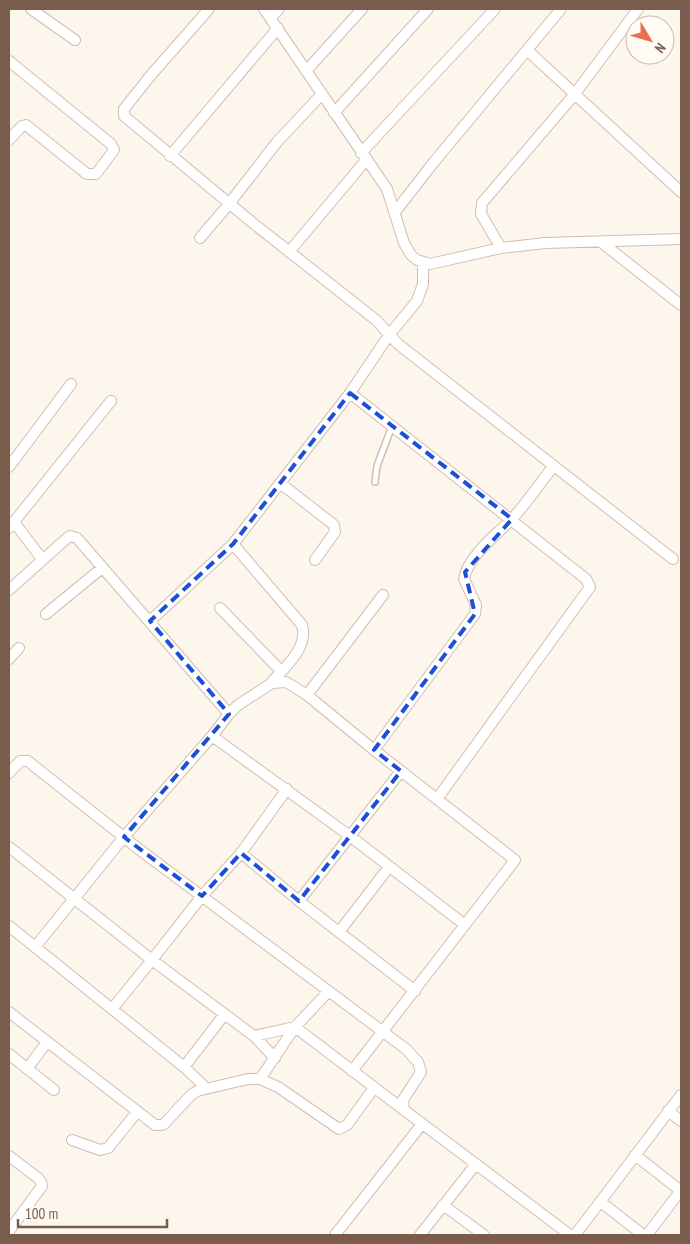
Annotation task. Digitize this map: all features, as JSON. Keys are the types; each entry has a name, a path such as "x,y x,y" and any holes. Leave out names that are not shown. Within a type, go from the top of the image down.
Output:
{"street":[{"path":"31,9 76,40"},
{"path":"209,9 151,75 124,109 124,116 229,204 372,316 398,344 552,467 673,559"},
{"path":"264,9 388,189 404,243 411,255 423,263 430,264 501,248 545,243 681,239"},
{"path":"271,17 279,9"},
{"path":"306,70 362,9"},
{"path":"334,113 428,9"},
{"path":"289,252 364,156 495,9"},
{"path":"395,212 561,9"},
{"path":"501,248 481,214 482,203 574,95 638,9"},
{"path":"170,156 278,28"},
{"path":"527,50 681,192"},
{"path":"9,61 111,144 114,150 96,174 91,175 87,174 26,126 22,126 9,140"},
{"path":"200,238 277,142 322,94"},
{"path":"601,242 681,306"},
{"path":"150,621 234,544 350,393 389,335 417,301 424,284 423,263"},
{"path":"9,467 71,384"},
{"path":"350,393 512,519 586,579 590,587 437,799"},
{"path":"42,559 11,525 111,402"},
{"path":"374,750 474,614 476,606 464,579 465,572 484,547 512,519 552,467"},
{"path":"280,483 334,525 335,532 314,560"},
{"path":"9,590 66,538 74,536 229,714"},
{"path":"35,947 124,837 229,714 269,685 301,645 304,633 302,625 234,544"},
{"path":"46,614 102,568"},
{"path":"307,695 383,595"},
{"path":"220,608 281,671"},
{"path":"9,659 19,648"},
{"path":"269,685 286,682 307,695 515,860 352,1071"},
{"path":"212,736 350,836 465,925"},
{"path":"10,769 20,761 28,761 124,837 406,1050 414,1057 421,1068 421,1072 403,1100 404,1110"},
{"path":"299,901 401,771"},
{"path":"112,1009 202,896 241,853 287,789"},
{"path":"9,847 152,960 254,1036 275,1058"},
{"path":"241,853 299,901 415,991"},
{"path":"339,932 389,867"},
{"path":"9,926 184,1067 206,1088"},
{"path":"260,1078 295,1027 328,992"},
{"path":"9,1012 152,1124 160,1126 191,1095 206,1088 260,1078 278,1086 339,1129 347,1125 374,1088"},
{"path":"184,1067 224,1015"},
{"path":"254,1036 295,1027"},
{"path":"295,1027 570,1235"},
{"path":"27,1069 47,1042"},
{"path":"9,1054 54,1090"},
{"path":"575,1235 681,1095"},
{"path":"668,1111 681,1121"},
{"path":"72,1140 105,1150 137,1112"},
{"path":"335,1235 422,1124"},
{"path":"636,1155 681,1191 647,1235"},
{"path":"9,1156 38,1178 42,1186 10,1226"},
{"path":"420,1235 476,1164"},
{"path":"601,1202 643,1235"},
{"path":"443,1205 484,1235"}],"lane":[{"path":"374,482 377,466 392,426"}],"highlighted area":[{"path":"350,393 512,519 465,572 475,614 374,750 401,771 299,901 241,853 202,896 124,837 229,714 150,621 233,544"}]}
